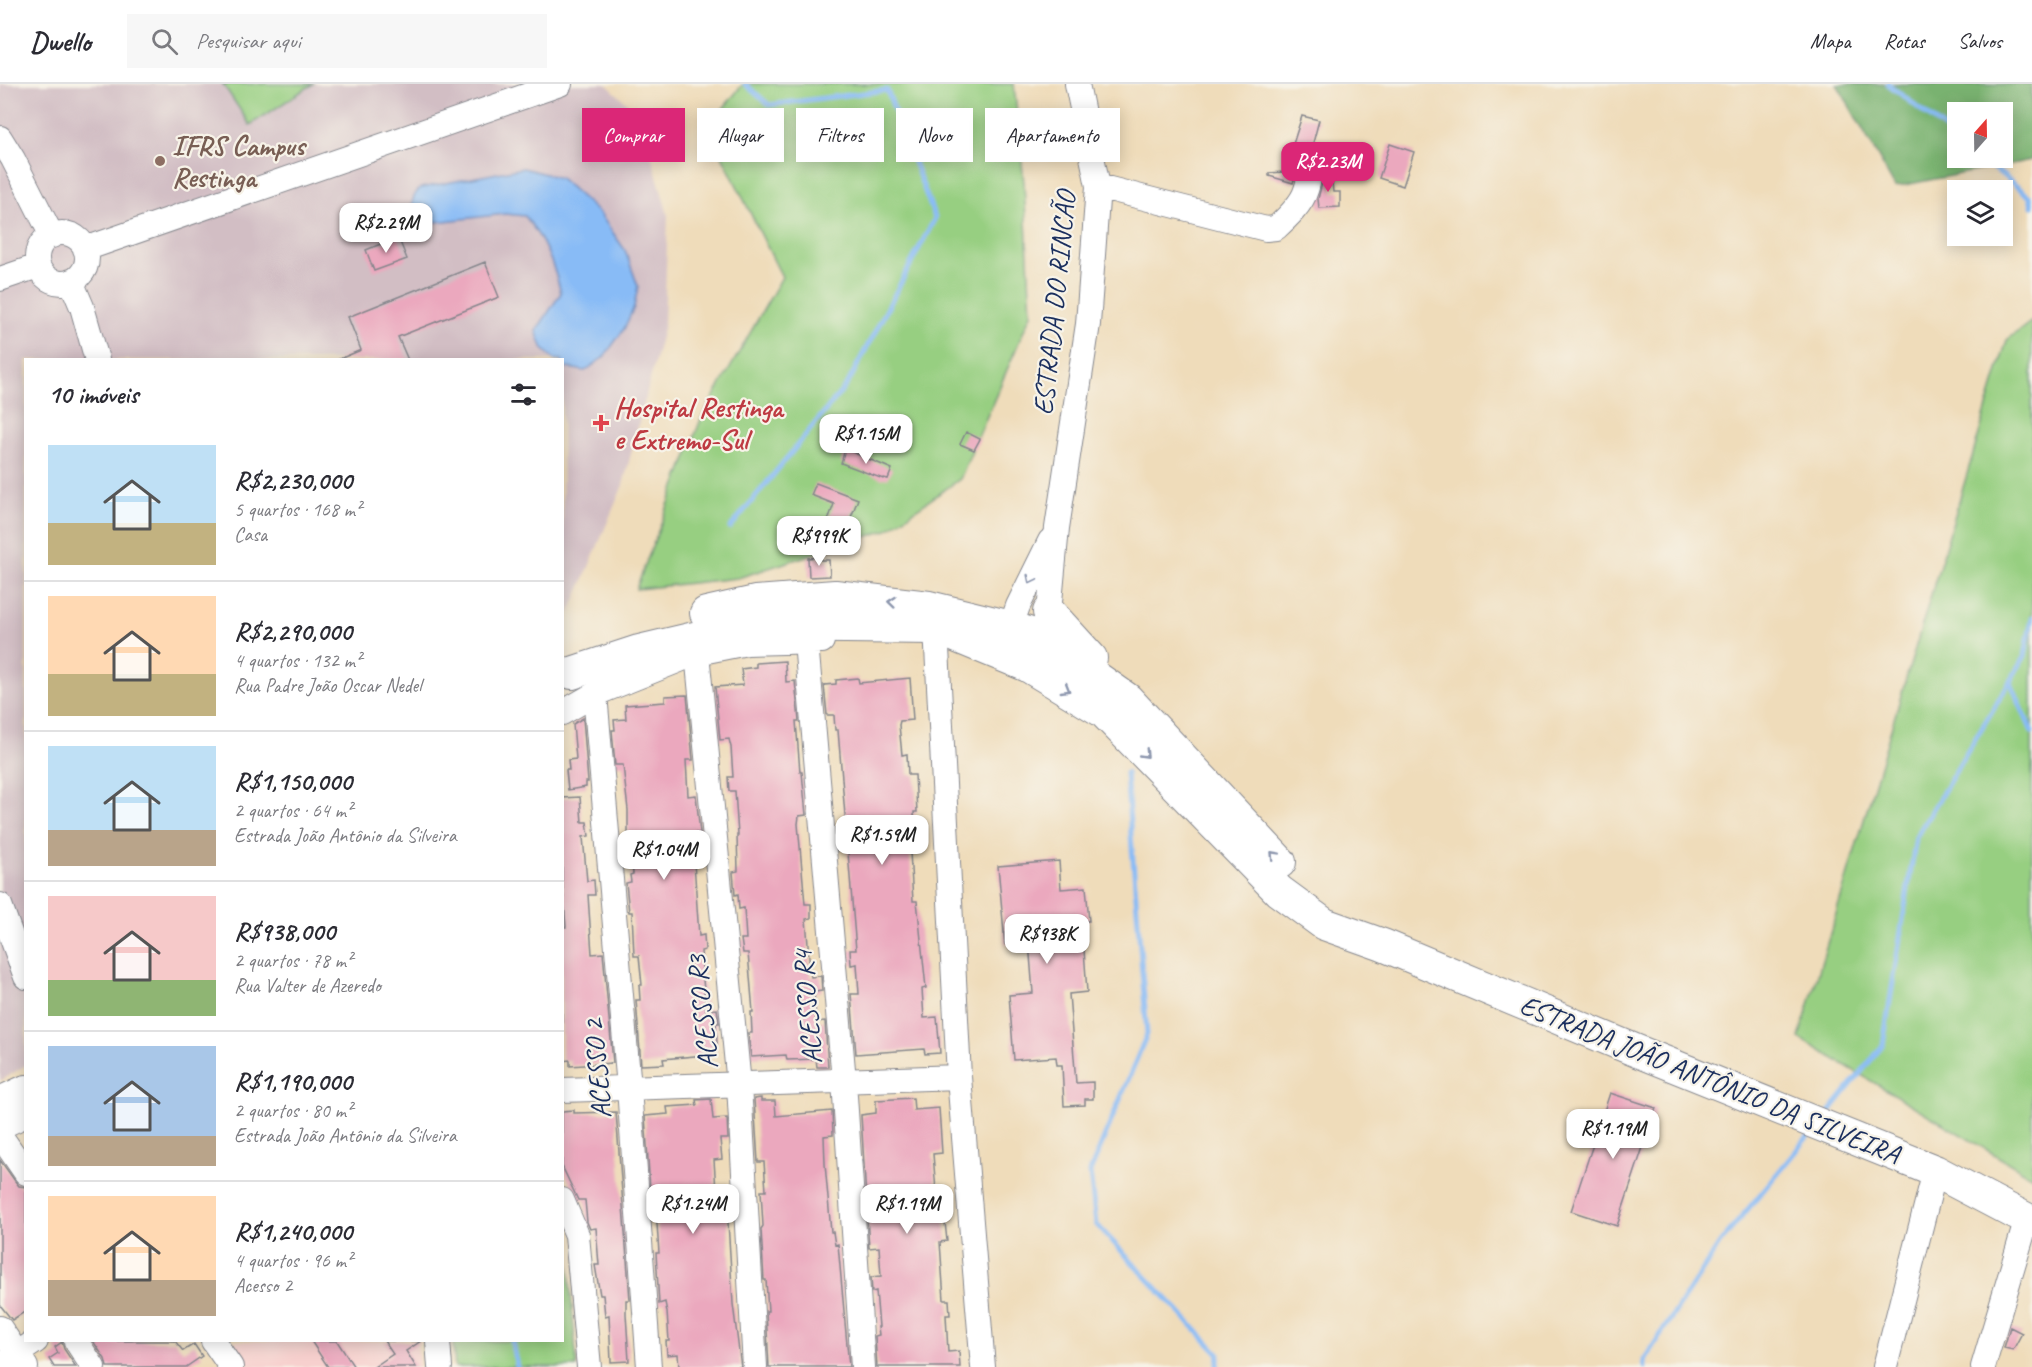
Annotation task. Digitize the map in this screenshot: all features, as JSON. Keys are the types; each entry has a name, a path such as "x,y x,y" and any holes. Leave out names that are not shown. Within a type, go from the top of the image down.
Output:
{"main road":[{"name":"ESTRADA JOÃO ANTÔNIO DA SILVEIRA","path":"567,676 605,650 636,633 755,602 835,596 930,621 1024,634 1128,699 1295,878 1383,945"},
{"path":"930,621 1024,634"},
{"name":"ESTRADA JOÃO ANTÔNIO DA SILVEIRA","path":"567,676 639,651 746,634 930,621"},
{"name":"ESTRADA JOÃO ANTÔNIO DA SILVEIRA","path":"1024,634 1104,712 1279,891 1324,924 1383,945 1636,1051 1935,1171 2030,1220"},
{"path":"0,1103 24,1092"}],"street":[{"path":"85,249 560,84"},
{"name":"ESTRADA DO RINCÃO","path":"1024,634 1057,528 1088,324 1098,186 1077,84"},
{"path":"0,138 14,159 52,236"},
{"path":"1098,186 1266,229 1276,228 1306,192 1310,166 1315,157"},
{"path":"59,233 75,237 85,249 87,255 82,274 66,283 54,282 44,276 38,266 37,254 42,243 59,233"},
{"path":"0,279 38,266"},
{"path":"71,281 96,358"},
{"path":"930,621 959,1077 983,1367"},
{"name":"ESTRADA JOÃO ANTÔNIO DA SILVEIRA","path":"564,712 595,694 746,634 806,642 873,637 930,621"},
{"name":"ACESSO R4","path":"806,642 844,1081 863,1367"},
{"name":"ACESSO R3","path":"697,653 739,1084 755,1367"},
{"name":"ACESSO 2","path":"595,694 629,1088 649,1367"},
{"path":"0,905 24,971"},
{"path":"564,1090 959,1077"},
{"path":"0,1127 24,1116"},
{"path":"0,1135 24,1170"},
{"path":"1885,1367 1935,1171"},
{"path":"564,1205 577,1235 589,1367"},
{"path":"1983,1367 2030,1220"},
{"path":"0,1328 20,1357"},
{"path":"76,1342 93,1367"},
{"path":"214,1342 231,1367"},
{"path":"438,1342 440,1367"}],"shaded area":[{"path":"0,84 606,84 632,108 582,108 582,162 653,162 668,215 664,325 623,485 564,627 564,358 24,358 24,1066 0,1081"},
{"path":"234,1342 417,1342 419,1367 250,1367"}],"green space":[{"path":"223,84 313,84 250,125"},
{"path":"743,84 1014,84 1016,108 985,108 985,162 1022,162 1031,314 960,479 887,530 738,578 636,589 701,419 782,277 725,162 784,162 784,108 723,108"},
{"path":"1837,84 2032,84 2032,160 2013,164 2013,102 1947,102 1947,168 1991,168 1895,187"},
{"path":"2032,321 2032,1177 1799,1038 2007,340"},
{"path":"564,1248 568,1259 577,1367 455,1367 453,1342 564,1342"}],"water":[{"path":"523,168 560,178 600,214 625,250 638,286 634,307 624,329 604,357 585,371 564,367 564,358 553,358 543,349 536,331 561,293 548,253 525,216 505,214 436,222 416,218 412,206 413,198 421,188"}],"building":[{"path":"1302,116 1319,120 1313,143 1306,146 1302,152 1293,183 1269,176 1269,173 1284,172"},
{"path":"1390,144 1414,152 1403,186 1379,178"},
{"path":"1331,170 1333,192 1340,192 1340,207 1319,208 1318,199 1325,171"},
{"path":"398,237 407,259 374,271 366,250"},
{"path":"485,262 499,297 398,337 407,358 342,358 361,350 348,317"},
{"path":"966,432 980,439 974,450 960,444"},
{"path":"845,449 892,469 888,479 841,463"},
{"path":"816,483 858,499 845,533 826,526 834,504 811,495"},
{"path":"821,557 821,560 829,560 830,576 809,577 808,558"},
{"path":"785,661 786,682 795,681 800,772 802,772 806,815 799,816 798,824 805,904 811,904 811,918 806,919 810,970 811,977 821,976 822,991 814,992 816,1022 825,1021 828,1067 817,1067 816,1059 787,1060 786,1055 751,1057 748,1033 752,1033 751,1012 753,1012 748,953 743,953 741,939 746,939 744,908 739,909 733,872 738,871 738,835 735,791 729,791 728,777 733,777 731,747 729,739 720,740 715,687 743,685 741,669 756,667 756,663"},
{"path":"858,678 859,683 910,678 913,720 900,721 899,725 902,755 907,754 908,775 915,775 917,812 914,812 915,836 909,836 913,901 917,901 926,988 922,989 924,1018 937,1017 940,1053 925,1054 924,1049 856,1054 851,994 859,994 857,964 851,965 850,950 856,950 838,730 835,730 834,715 827,715 824,685 836,684 836,680"},
{"path":"687,695 693,760 686,760 688,796 696,795 700,833 692,833 699,936 704,935 705,950 701,951 706,1010 717,1009 719,1023 716,1023 716,1054 663,1059 664,1064 641,1065 636,1000 640,1000 639,985 642,985 639,956 634,956 632,912 629,912 626,883 631,882 630,875 633,874 630,839 628,839 628,810 623,765 615,765 612,730 615,730 614,720 626,719 625,705 665,702 665,696"},
{"path":"583,718 588,782 586,782 586,787 568,790 566,770 569,770 568,760 576,759 573,724"},
{"path":"580,797 582,822 587,822 589,836 583,837 587,881 594,880 595,895 588,895 592,954 603,953 613,1063 570,1066 570,1060 564,1061 564,927 566,927 564,798"},
{"path":"1059,861 1061,889 1086,887 1089,921 1082,921 1087,992 1069,994 1076,1083 1093,1082 1093,1099 1085,1099 1085,1105 1064,1106 1062,1065 1057,1065 1056,1057 1014,1060 1009,995 1033,993 1029,942 1005,944 998,866"},
{"path":"1610,1093 1656,1108 1617,1226 1571,1211"},
{"path":"761,1098 761,1101 775,1101 776,1116 832,1111 833,1135 824,1136 825,1164 831,1232 833,1232 835,1245 838,1244 849,1367 769,1367 766,1311 768,1311 761,1229 763,1226 761,1191 766,1191 764,1162 758,1162 754,1099"},
{"path":"913,1098 914,1110 939,1108 942,1153 933,1154 937,1203 943,1203 947,1241 940,1242 944,1300 949,1300 950,1315 946,1315 948,1352 959,1351 960,1367 877,1367 875,1336 879,1335 879,1327 876,1291 872,1292 871,1277 881,1276 879,1247 869,1248 861,1115 876,1113 876,1100"},
{"path":"711,1099 713,1119 727,1118 728,1139 720,1139 722,1159 714,1160 716,1190 726,1189 733,1304 741,1367 679,1367 678,1354 667,1355 666,1341 669,1341 667,1312 665,1302 659,1304 656,1209 654,1202 651,1202 645,1116 668,1114 667,1107 697,1105 696,1100"},
{"path":"574,1110 574,1113 616,1112 630,1300 626,1300 629,1361 611,1362 609,1315 605,1316 603,1295 600,1295 595,1265 599,1265 596,1228 590,1229 585,1200 578,1200 564,1170 564,1111"},
{"path":"0,1160 19,1186 24,1187 24,1312 12,1320 0,1305"},
{"path":"2010,1327 2022,1333 2013,1350 2004,1348"},
{"path":"62,1342 76,1367 54,1367 49,1359 58,1353 55,1347"},
{"path":"94,1342 176,1342 183,1351 194,1344 202,1356 186,1367 107,1367 105,1359"},
{"path":"312,1342 338,1342 354,1367 328,1367"},
{"path":"385,1342 420,1342 406,1351 416,1367 374,1367 393,1354"}],"waterway":[{"path":"730,528 848,383 935,218 887,90 769,105 745,84"},
{"path":"1888,84 1947,130"},
{"path":"1994,168 2030,197 2032,206"},
{"path":"1829,1112 1883,1045 1916,837 2025,656 2032,618"},
{"path":"2010,681 2032,732"},
{"path":"1126,773 1147,1034 1090,1172 1096,1224 1219,1354 1217,1367"},
{"path":"1645,1367 1644,1360 1720,1243 1809,1135"},
{"path":"512,1342 517,1367"}],"place":[{"name":"IFRS Campus Restinga","path":"160,161"},
{"name":"Hospital Restinga e Extremo-Sul","path":"601,423"}]}
